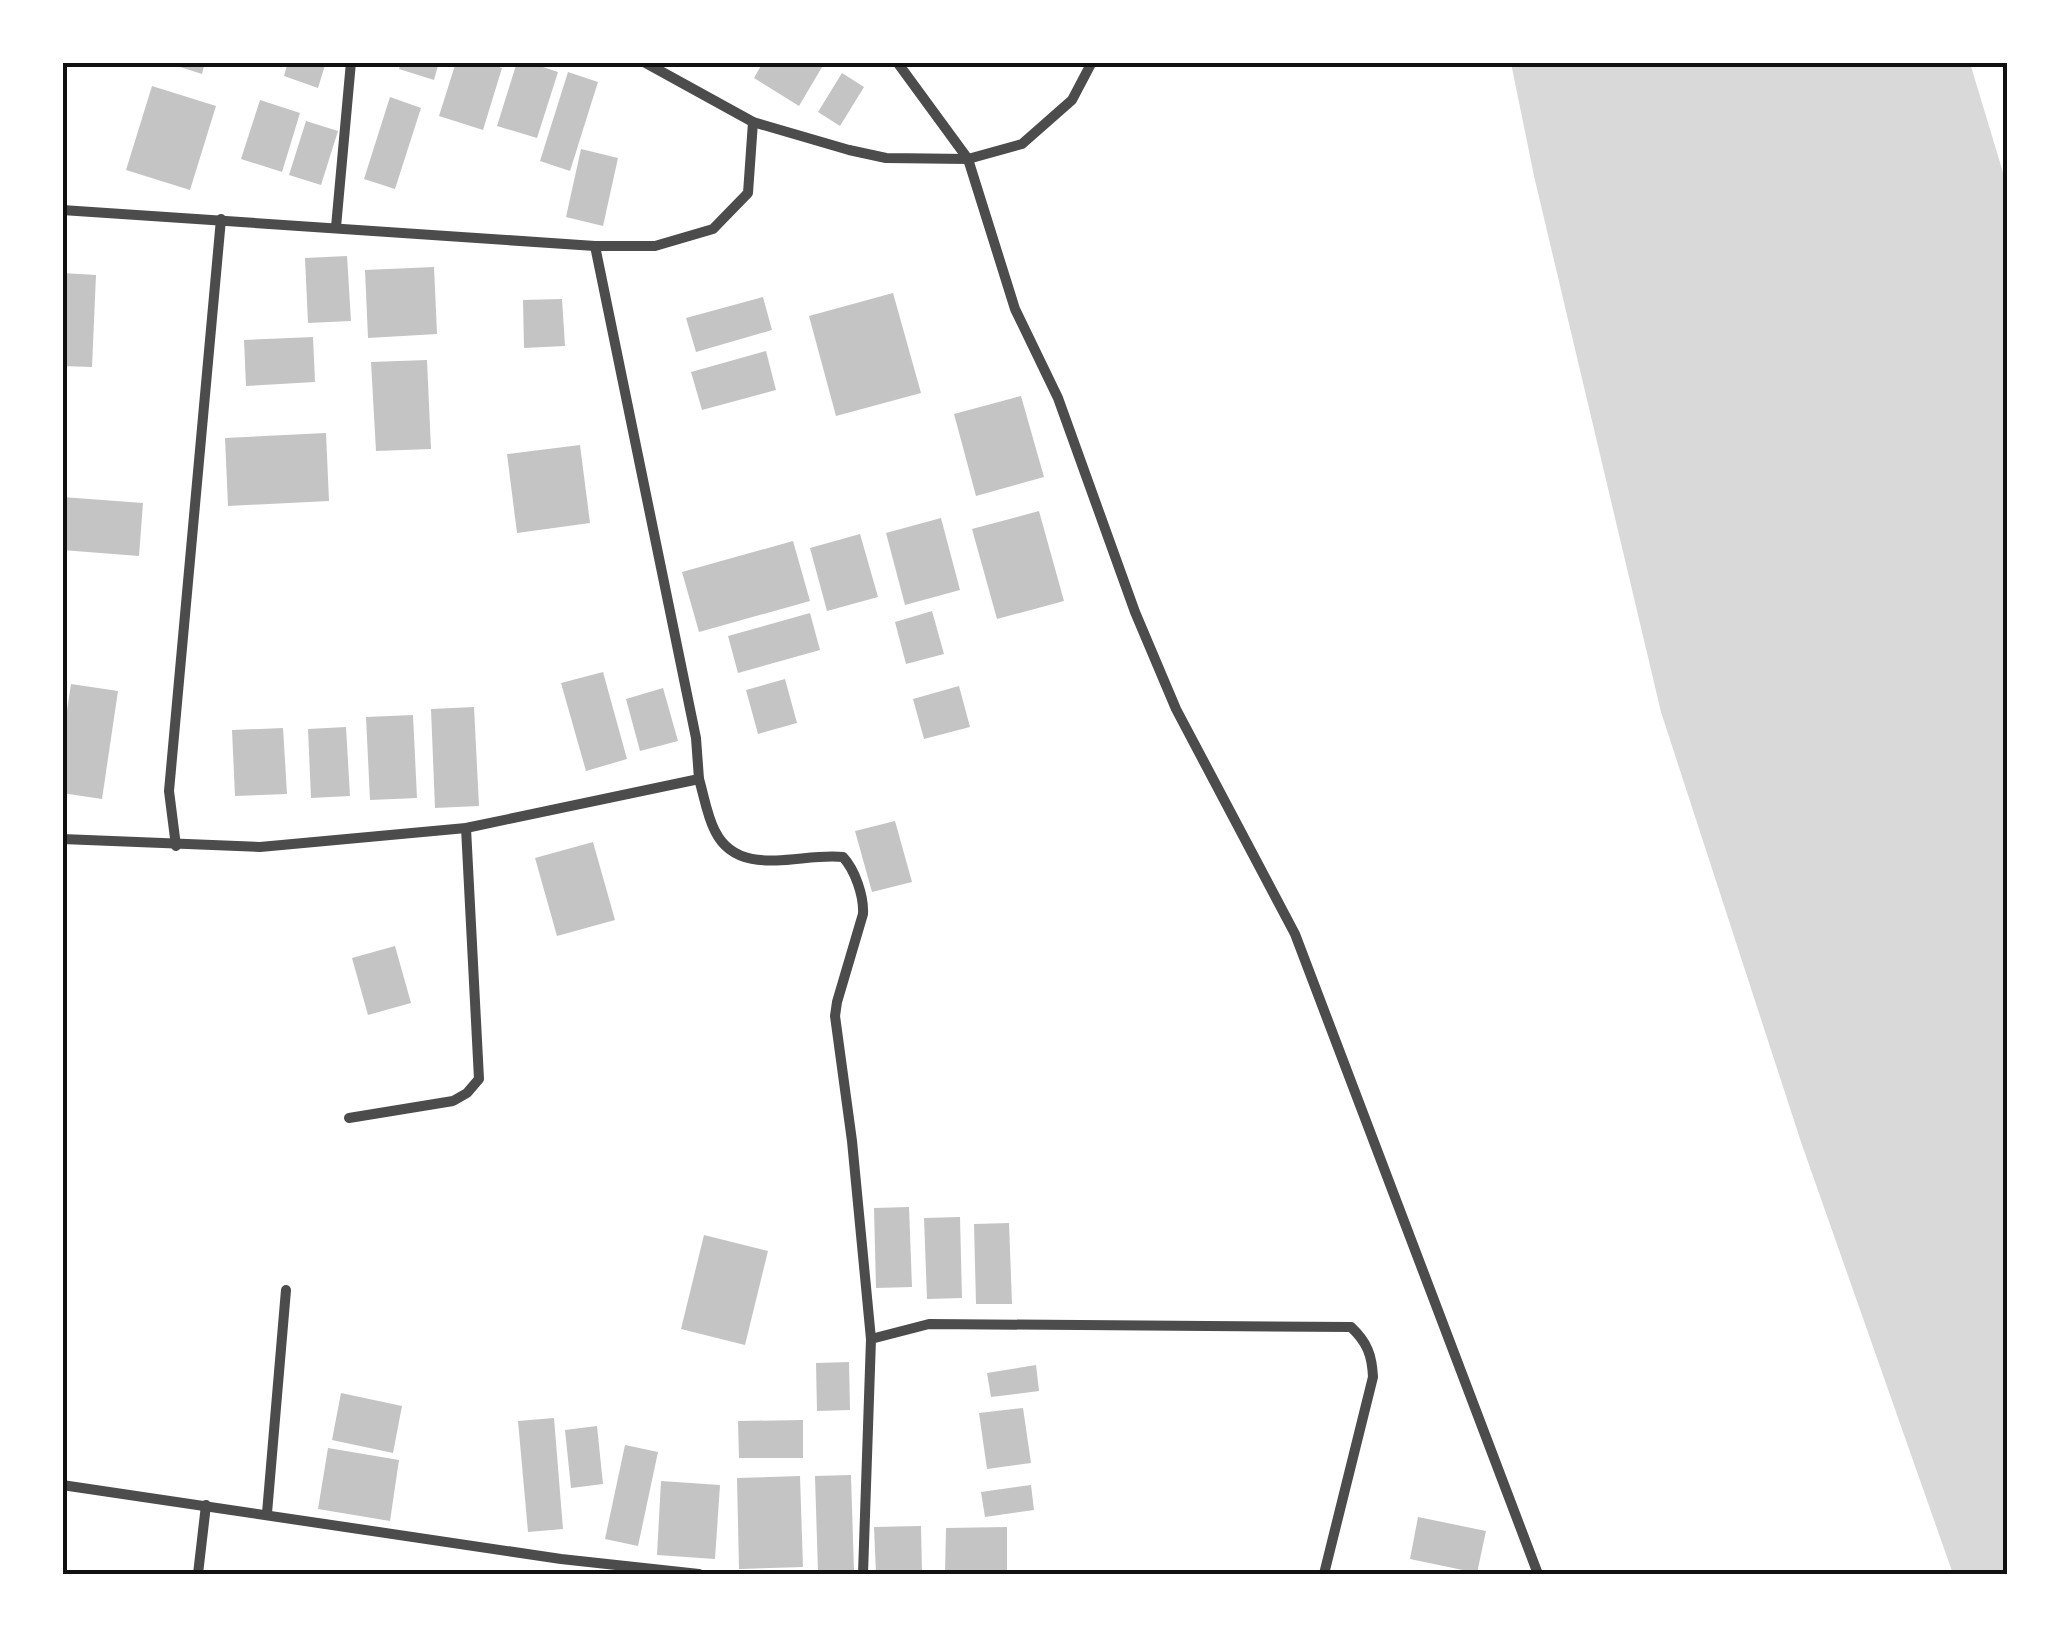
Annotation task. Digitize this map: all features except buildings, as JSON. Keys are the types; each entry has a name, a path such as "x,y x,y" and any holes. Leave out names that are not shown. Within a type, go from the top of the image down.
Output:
{"street":[{"path":"336,227 351,62"},
{"path":"644,62 753,122 886,158 968,159 1022,144 1072,100 1092,62"},
{"path":"897,62 968,159 1016,310 1058,398 1134,612 1176,708 1295,934 1538,1574"},
{"path":"62,210 595,246 654,246 712,229 748,193 753,122"},
{"path":"176,846 169,791 221,219"},
{"path":"595,246 696,738 699,779 714,830 736,856 752,860 844,857 862,900 863,914 836,1016 871,1339 863,1574"},
{"path":"62,839 260,847 466,828 699,779"},
{"path":"349,1118 435,1106 467,1093 479,1080 466,828"},
{"path":"267,1513 286,1290"},
{"path":"871,1339 929,1324 1350,1327 1368,1346 1372,1377 1324,1574"},
{"path":"62,1485 267,1513 616,1569 699,1574"},
{"path":"198,1574 206,1505"}],"shaded area":[{"path":"1511,63 1970,63 2008,189 2007,1574 1953,1574 1801,1142 1661,712 1534,176"}]}
